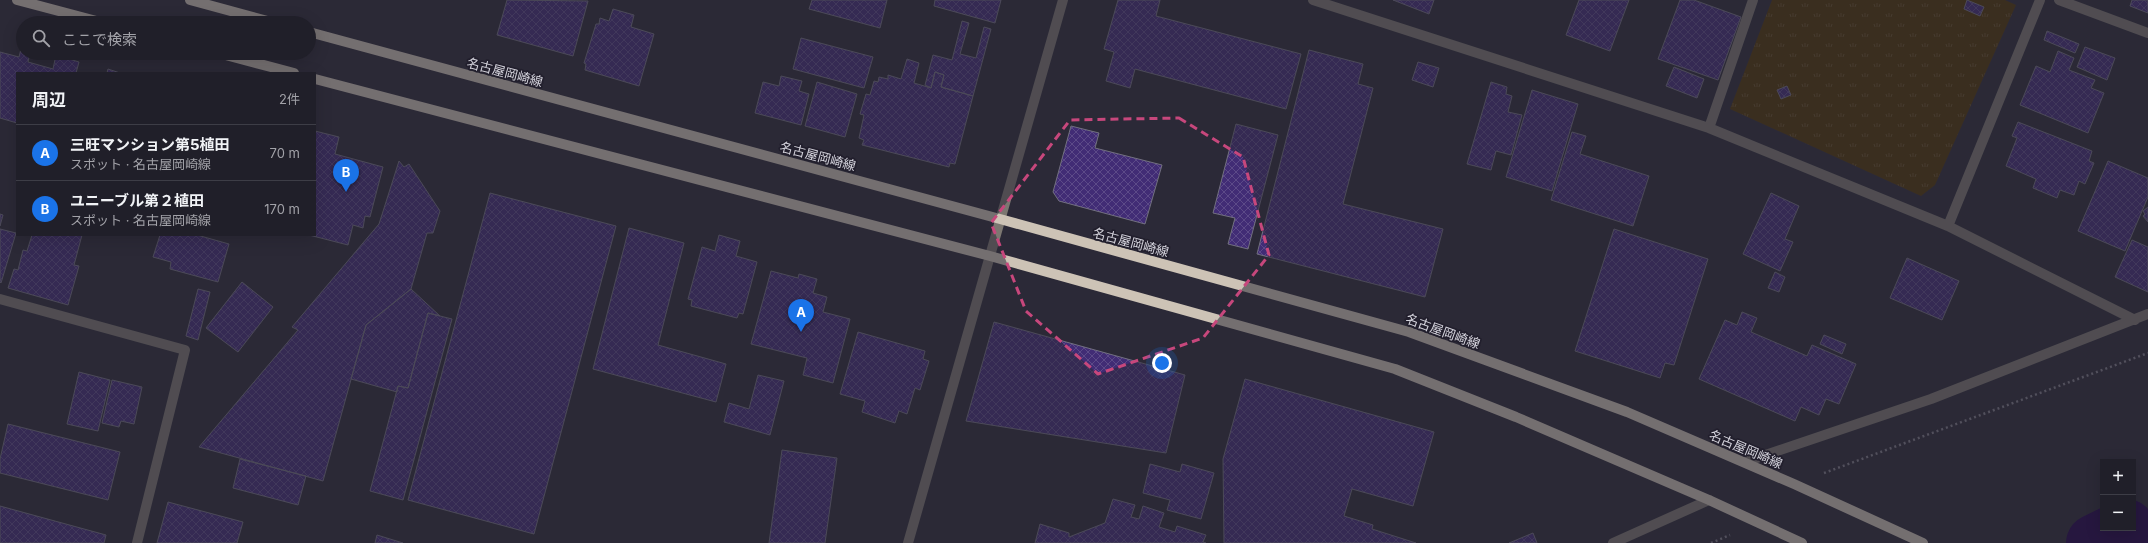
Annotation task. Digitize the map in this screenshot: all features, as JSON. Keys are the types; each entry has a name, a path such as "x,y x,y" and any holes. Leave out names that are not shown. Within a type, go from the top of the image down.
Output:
{"main road":[{"path":"16,0 77,16"},
{"path":"190,0 249,16"},
{"name":"名古屋岡崎線","path":"316,34 1000,219 1409,332 1627,412 1745,462 1923,543"},
{"path":"245,60 290,72"},
{"path":"316,79 990,256 1395,369 1516,417 1709,500 1802,543"}],"street":[{"path":"908,543 1063,0"},
{"path":"1313,0 1344,4 1710,128 1948,226 2135,320"},
{"path":"1710,128 1753,0"},
{"path":"1948,226 2040,0"},
{"path":"2059,0 2148,33"},
{"path":"0,299 185,350 137,543"},
{"path":"1745,462 1931,399 2148,314"},
{"path":"1613,543 1709,500"}],"path":[{"path":"1794,484 2148,353"}],"highlighted area":[{"path":"1179,118 1243,157 1269,255 1203,338 1098,374 1026,311 991,223 1070,120"}],"green space":[{"path":"1772,0 2005,0 2016,5 1935,185 1921,196 1730,109"}],"building":[{"path":"507,0 588,1 573,56 497,35"},
{"path":"812,0 887,0 880,28 809,9"},
{"path":"935,0 1001,0 995,23 934,6"},
{"path":"1118,0 1160,0 1156,16 1301,54 1286,109 1135,69 1130,88 1106,81 1114,52 1104,49"},
{"path":"1393,0 1434,0 1429,14"},
{"path":"1579,0 1629,0 1610,51 1566,35"},
{"path":"1680,0 1694,0 1741,17 1718,80 1658,59"},
{"path":"1967,0 1984,7 1980,16 1964,9"},
{"path":"2132,0 2148,0 2148,13 2130,6"},
{"path":"613,9 634,15 631,27 654,34 639,86 585,70 586,64 584,63 596,24 599,24 600,18 609,21"},
{"path":"962,21 969,23 960,54 976,58 984,27 991,29 973,96 941,87 944,75 935,72 931,88 925,85 933,55 952,60"},
{"path":"2047,31 2079,44 2075,53 2044,40"},
{"path":"801,38 873,57 864,88 793,69"},
{"path":"2085,47 2115,58 2107,80 2077,67"},
{"path":"1309,50 1363,64 1358,84 1373,88 1343,204 1443,229 1425,297 1257,254"},
{"path":"2058,51 2074,58 2069,70 2095,80 2091,88 2104,93 2088,133 2020,105 2036,66 2050,72"},
{"path":"0,52 16,56 16,60 28,60 28,62 53,69 55,60 72,60 79,62 76,72 16,72 16,123 0,118"},
{"path":"907,59 919,63 914,83 931,88 935,72 944,75 941,87 973,96 955,164 950,163 949,167 862,145 864,140 859,138 864,115 860,114 866,94 870,95 874,81 878,82 879,77 888,79 888,75 901,79"},
{"path":"1418,62 1439,68 1433,87 1412,80"},
{"path":"1674,67 1704,79 1697,98 1666,86"},
{"path":"108,69 117,72 107,72"},
{"path":"781,76 802,81 799,91 809,94 801,125 755,113 763,82 779,86"},
{"path":"817,82 857,94 845,137 805,126"},
{"path":"1491,82 1507,87 1506,94 1512,96 1508,112 1522,115 1511,155 1496,151 1491,170 1467,164"},
{"path":"1787,86 1791,95 1781,99 1777,90"},
{"path":"1532,90 1578,104 1552,191 1506,177"},
{"path":"2018,122 2092,151 2089,161 2094,163 2085,184 2079,181 2074,195 2060,190 2057,198 2033,188 2036,179 2006,166 2017,138 2012,136"},
{"path":"1236,124 1278,135 1248,249 1228,244 1235,218 1213,213"},
{"path":"1071,126 1099,133 1095,148 1162,165 1145,224 1059,201 1053,192"},
{"path":"316,131 339,137 335,154 383,167 370,217 365,216 363,228 353,225 348,245 313,236 316,236"},
{"path":"1572,132 1586,136 1580,154 1649,176 1633,226 1551,200"},
{"path":"399,161 404,167 409,164 440,211 433,233 427,233 411,289 366,325 323,481 199,447 298,330 292,327 379,224"},
{"path":"2108,161 2148,178 2148,197 2125,251 2078,231"},
{"path":"490,193 616,226 534,534 408,500"},
{"path":"1771,193 1799,206 1785,239 1793,242 1780,271 1743,254"},
{"path":"2148,207 2148,222 2143,216 2145,214 2143,211"},
{"path":"0,214 3,215 0,226"},
{"path":"629,228 684,243 658,345 726,364 716,402 593,369"},
{"path":"0,229 16,233 1,283 0,282"},
{"path":"1614,229 1708,259 1674,365 1665,363 1660,378 1575,351"},
{"path":"719,235 740,241 736,256 757,262 743,314 739,313 737,318 691,306 692,300 688,299 702,247 715,251"},
{"path":"32,236 82,236 74,265 79,266 68,305 8,288 14,269 18,270 23,250 27,251"},
{"path":"160,236 201,236 229,244 218,282 170,269 171,262 153,257"},
{"path":"2132,240 2148,247 2148,292 2115,277"},
{"path":"1907,258 1959,281 1942,320 1890,298"},
{"path":"771,271 798,278 799,274 817,279 813,293 827,297 823,312 850,319 833,383 803,375 807,358 751,344"},
{"path":"1775,272 1785,277 1779,292 1768,288"},
{"path":"242,282 273,307 238,352 206,328"},
{"path":"198,289 210,292 198,340 186,336"},
{"path":"411,289 440,316 428,313 408,388 398,386 397,392 351,379 366,325"},
{"path":"1742,312 1757,318 1751,332 1807,356 1812,345 1856,364 1839,404 1826,399 1819,415 1801,407 1795,421 1699,379 1725,320 1737,325"},
{"path":"428,313 452,319 403,500 370,491 398,386 408,388"},
{"path":"994,322 1185,375 1166,453 966,421"},
{"path":"858,332 925,351 923,359 929,361 920,390 915,388 907,414 899,411 895,423 862,412 865,401 840,394"},
{"path":"1824,335 1846,344 1842,354 1820,344"},
{"path":"79,372 110,380 98,431 67,424"},
{"path":"758,375 784,381 770,435 724,422 729,403 749,409"},
{"path":"1245,379 1434,432 1413,506 1352,489 1344,516 1373,525 1372,529 1416,543 1224,543 1223,459"},
{"path":"112,380 142,387 134,424 121,421 119,427 102,423"},
{"path":"8,424 120,452 108,500 0,473 0,459"},
{"path":"782,450 837,458 825,543 769,543"},
{"path":"240,459 306,476 298,505 233,488"},
{"path":"1150,464 1180,472 1182,464 1214,473 1201,519 1167,510 1170,500 1143,493"},
{"path":"1113,499 1135,505 1131,517 1139,519 1143,506 1164,513 1159,527 1175,532 1177,526 1206,535 1203,542 1206,543 1035,543 1040,524 1069,533 1069,537 1105,523"},
{"path":"168,502 243,522 237,543 157,543"},
{"path":"0,506 106,535 104,543 0,543"},
{"path":"1533,533 1537,543 1509,543"},
{"path":"377,535 403,543 375,543"}],"waterway":[{"path":"2095,543 2120,531"}],"place":[{"name":"ユニーブル第２植田","path":"346,192"},
{"name":"三旺マンション第5植田","path":"801,332"}]}
